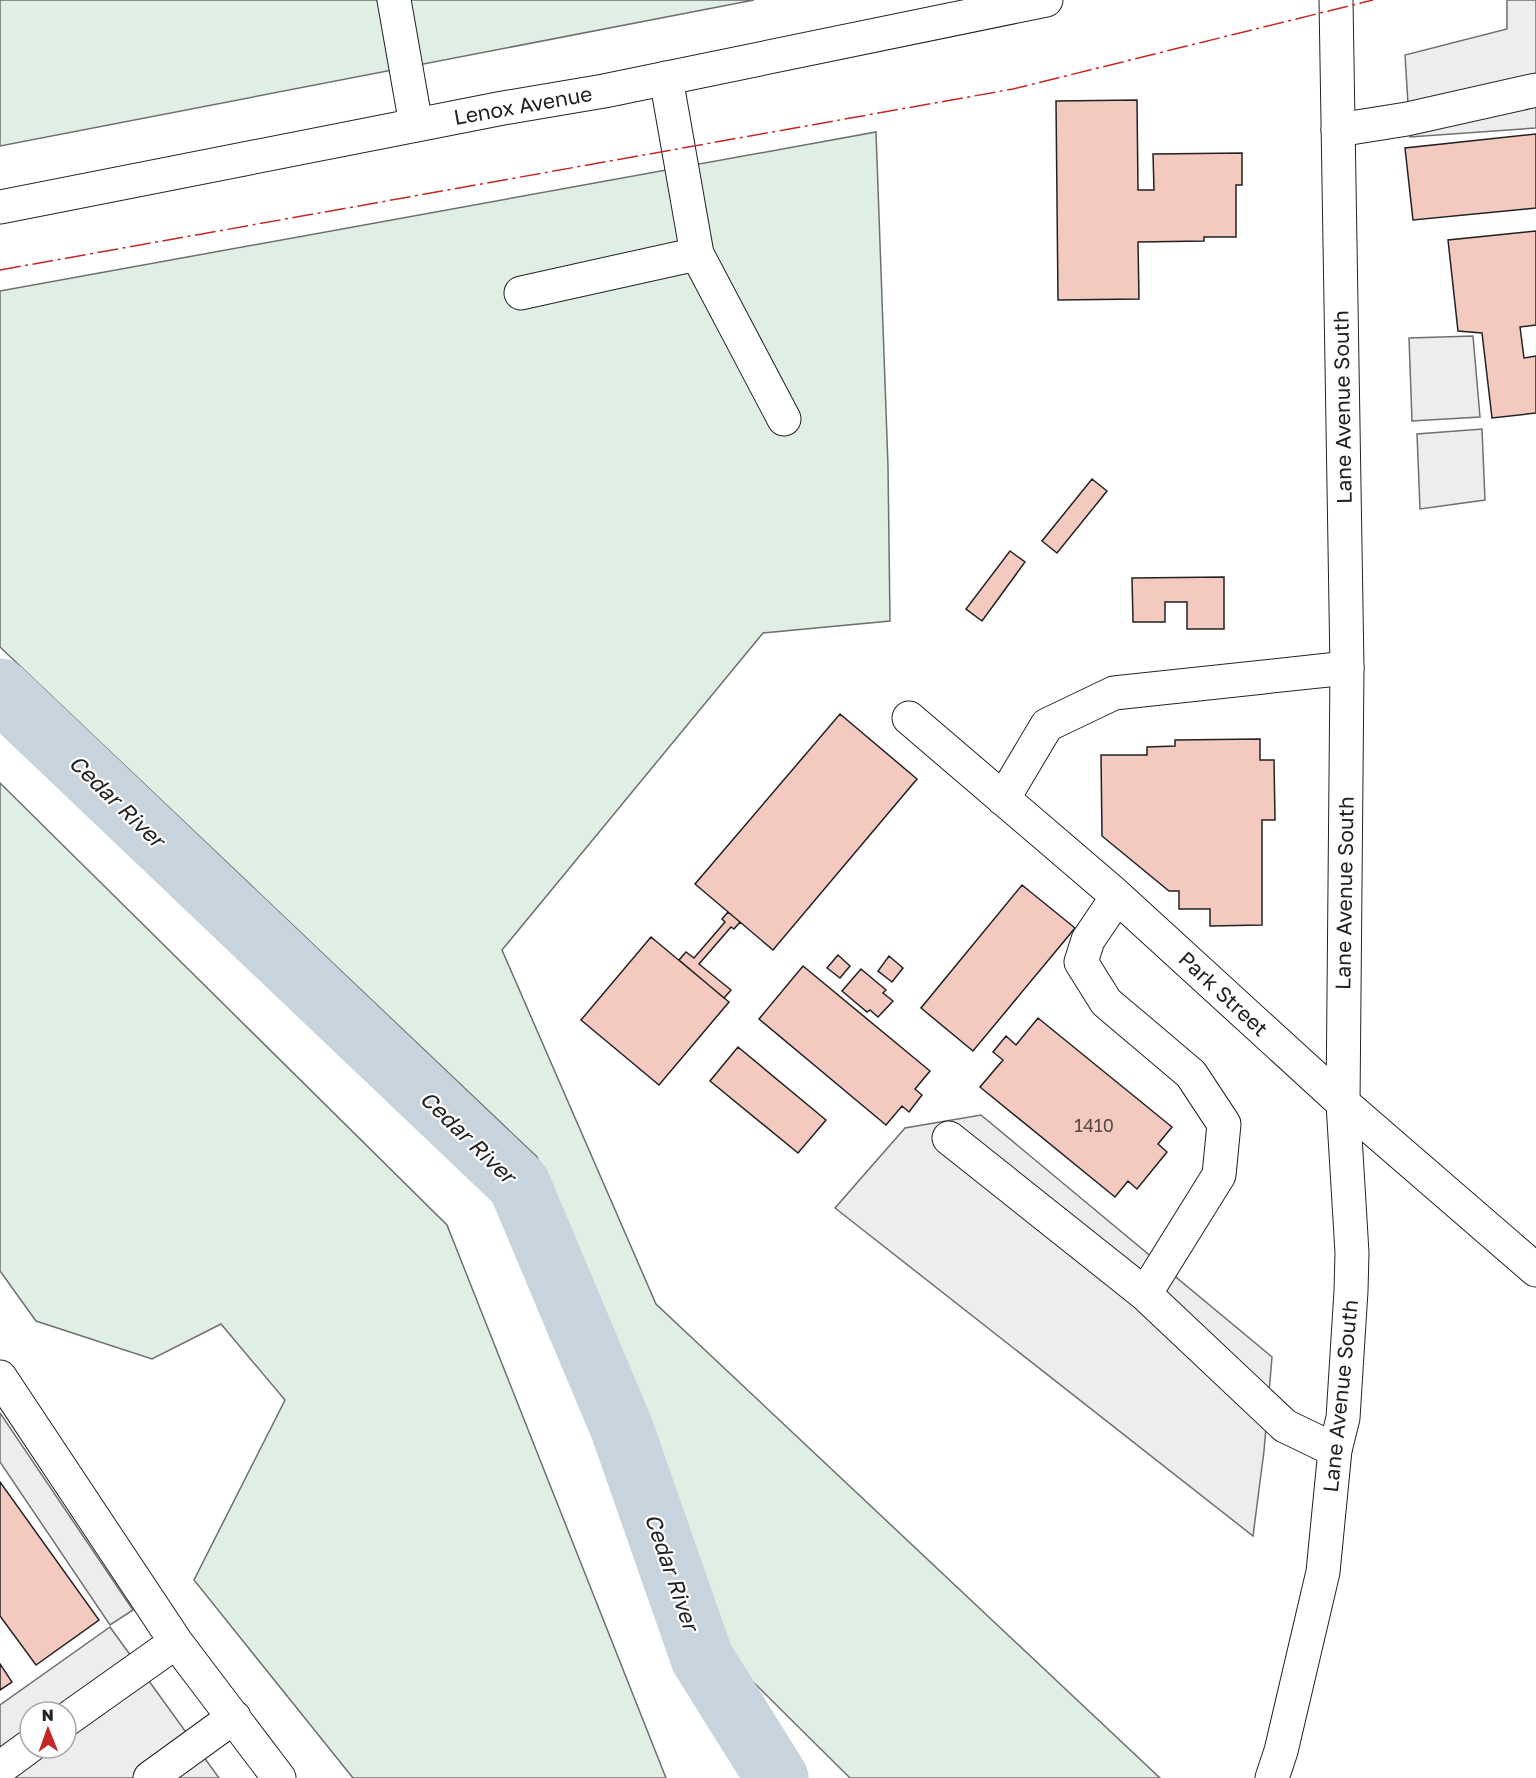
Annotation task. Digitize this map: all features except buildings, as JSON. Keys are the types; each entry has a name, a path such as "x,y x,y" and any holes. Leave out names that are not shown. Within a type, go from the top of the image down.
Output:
{"main road":[{"path":"393,0 410,82 416,125"},
{"name":"Lenox Avenue","path":"0,207 666,78 1046,0"},
{"name":"Lane Avenue South","path":"1272,1778 1281,1751 1323,1572 1335,1450 1343,1418 1351,1291 1352,1253 1343,1104 1347,668 1336,0"},
{"path":"666,78 697,254 784,419"},
{"path":"1338,130 1407,119 1536,90"},
{"path":"521,293 697,254"},
{"path":"1003,799 1047,725 1114,693 1347,668"},
{"name":"Park Street","path":"909,718 1117,897 1343,1104 1536,1270"},
{"path":"1117,897 1088,940 1081,962 1106,1002 1191,1074 1224,1124 1219,1175 1145,1294"},
{"path":"949,1138 1145,1294 1285,1426 1335,1450"},
{"path":"0,1377 176,1642 279,1778"},
{"path":"78,1711 176,1642"},
{"path":"150,1778 234,1717"},
{"path":"0,1768 18,1755"}],"green space":[{"path":"0,0 754,0 0,146"},
{"path":"876,132 888,466 890,621 763,633 502,950 656,1304 1160,1778 850,1778 735,1664 537,1157 0,647 0,291"},
{"path":"0,783 447,1225 666,1778 353,1778 194,1580 285,1400 221,1324 152,1359 36,1321 0,1271"}],"shaded area":[{"path":"1507,0 1536,0 1536,128 1410,137 1405,55 1507,29"},
{"path":"1473,336 1480,417 1412,421 1409,338"},
{"path":"1482,429 1485,500 1420,509 1417,434"},
{"path":"981,1115 1272,1357 1264,1451 1253,1536 835,1208 905,1128"},
{"path":"0,1413 133,1610 110,1625 0,1462"},
{"path":"110,1627 219,1778 0,1778 0,1705"}],"waterway":[{"name":"Cedar River","path":"0,690 519,1184 622,1429 702,1658 777,1778"}],"power":[{"path":"0,270 1013,89 1373,0"}]}
